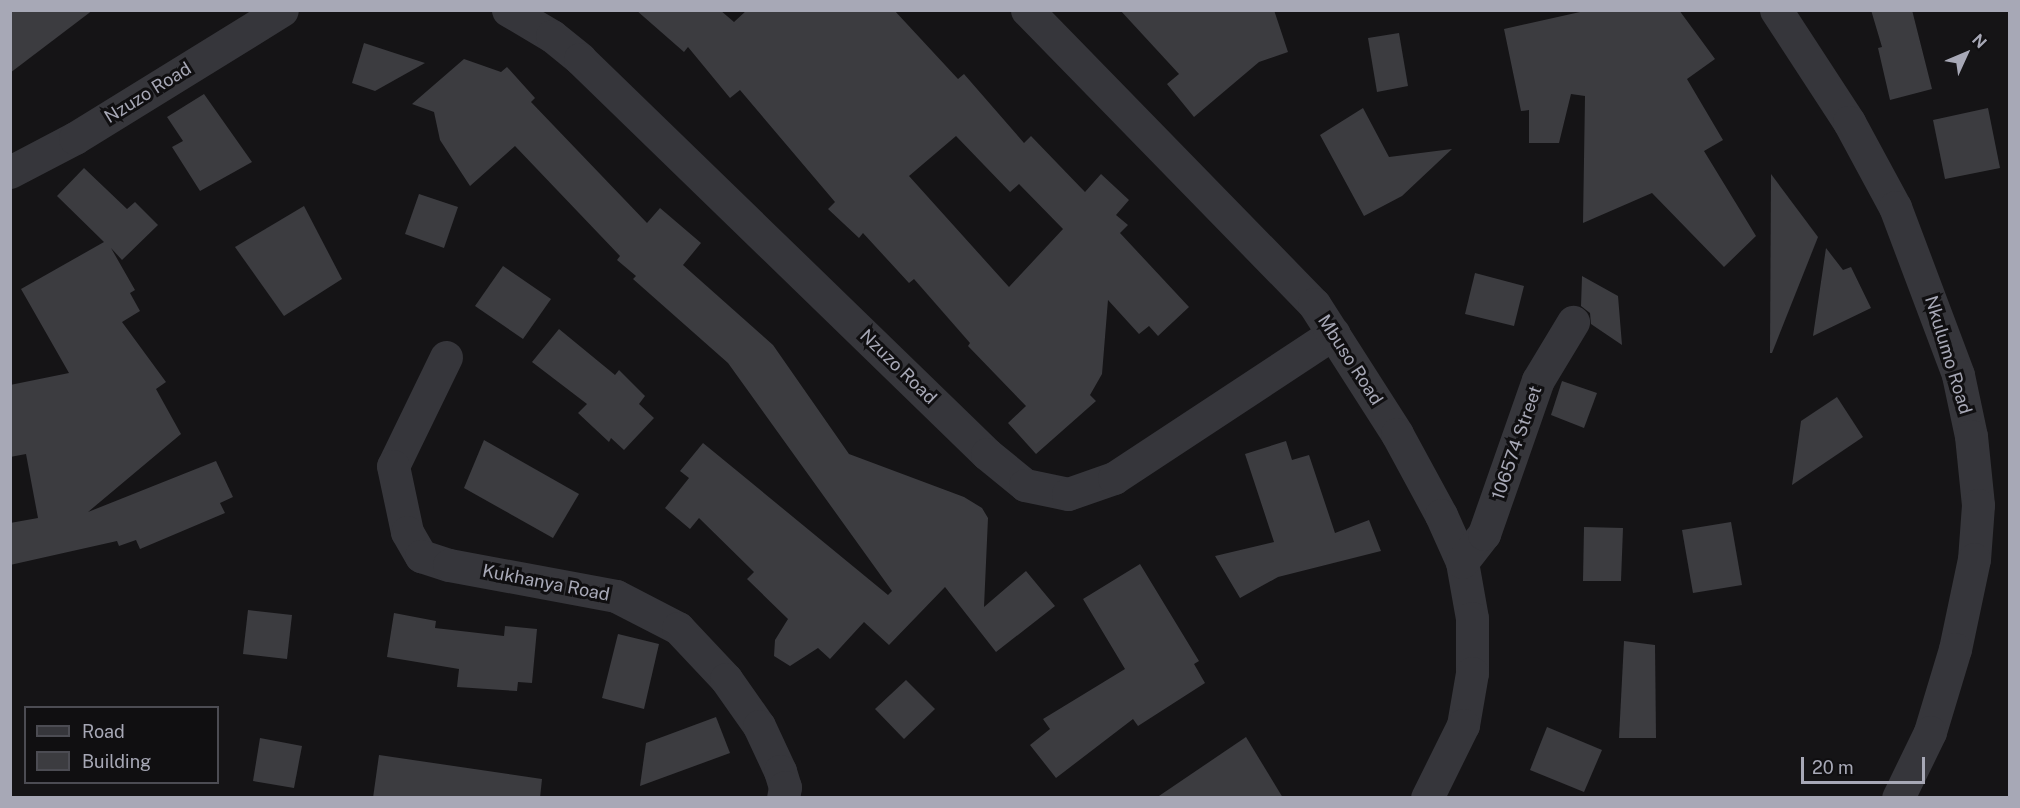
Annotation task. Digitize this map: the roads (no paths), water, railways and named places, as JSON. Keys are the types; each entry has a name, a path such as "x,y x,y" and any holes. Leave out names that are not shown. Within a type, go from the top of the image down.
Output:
{"street":[{"name":"Nzuzo Road","path":"10,172 75,138 282,10"},
{"name":"Nzuzo Road","path":"508,10 552,36 588,67 987,454 1025,485 1068,494 1114,478 1334,333"},
{"name":"Mbuso Road","path":"1027,10 1296,284 1334,333 1397,434 1462,562 1472,618 1472,673 1463,726 1427,798"},
{"name":"Nkulumo Road","path":"1776,10 1850,122 1895,207 1958,375 1971,436 1978,505 1971,570 1955,648 1930,732 1898,798"},
{"name":"106574 Street","path":"1462,562 1484,534 1538,380 1573,322"},
{"name":"Kukhanya Road","path":"446,357 393,466 407,532 421,556 449,565 616,596 678,628 726,679 759,726 780,771 785,787 783,798"}]}
